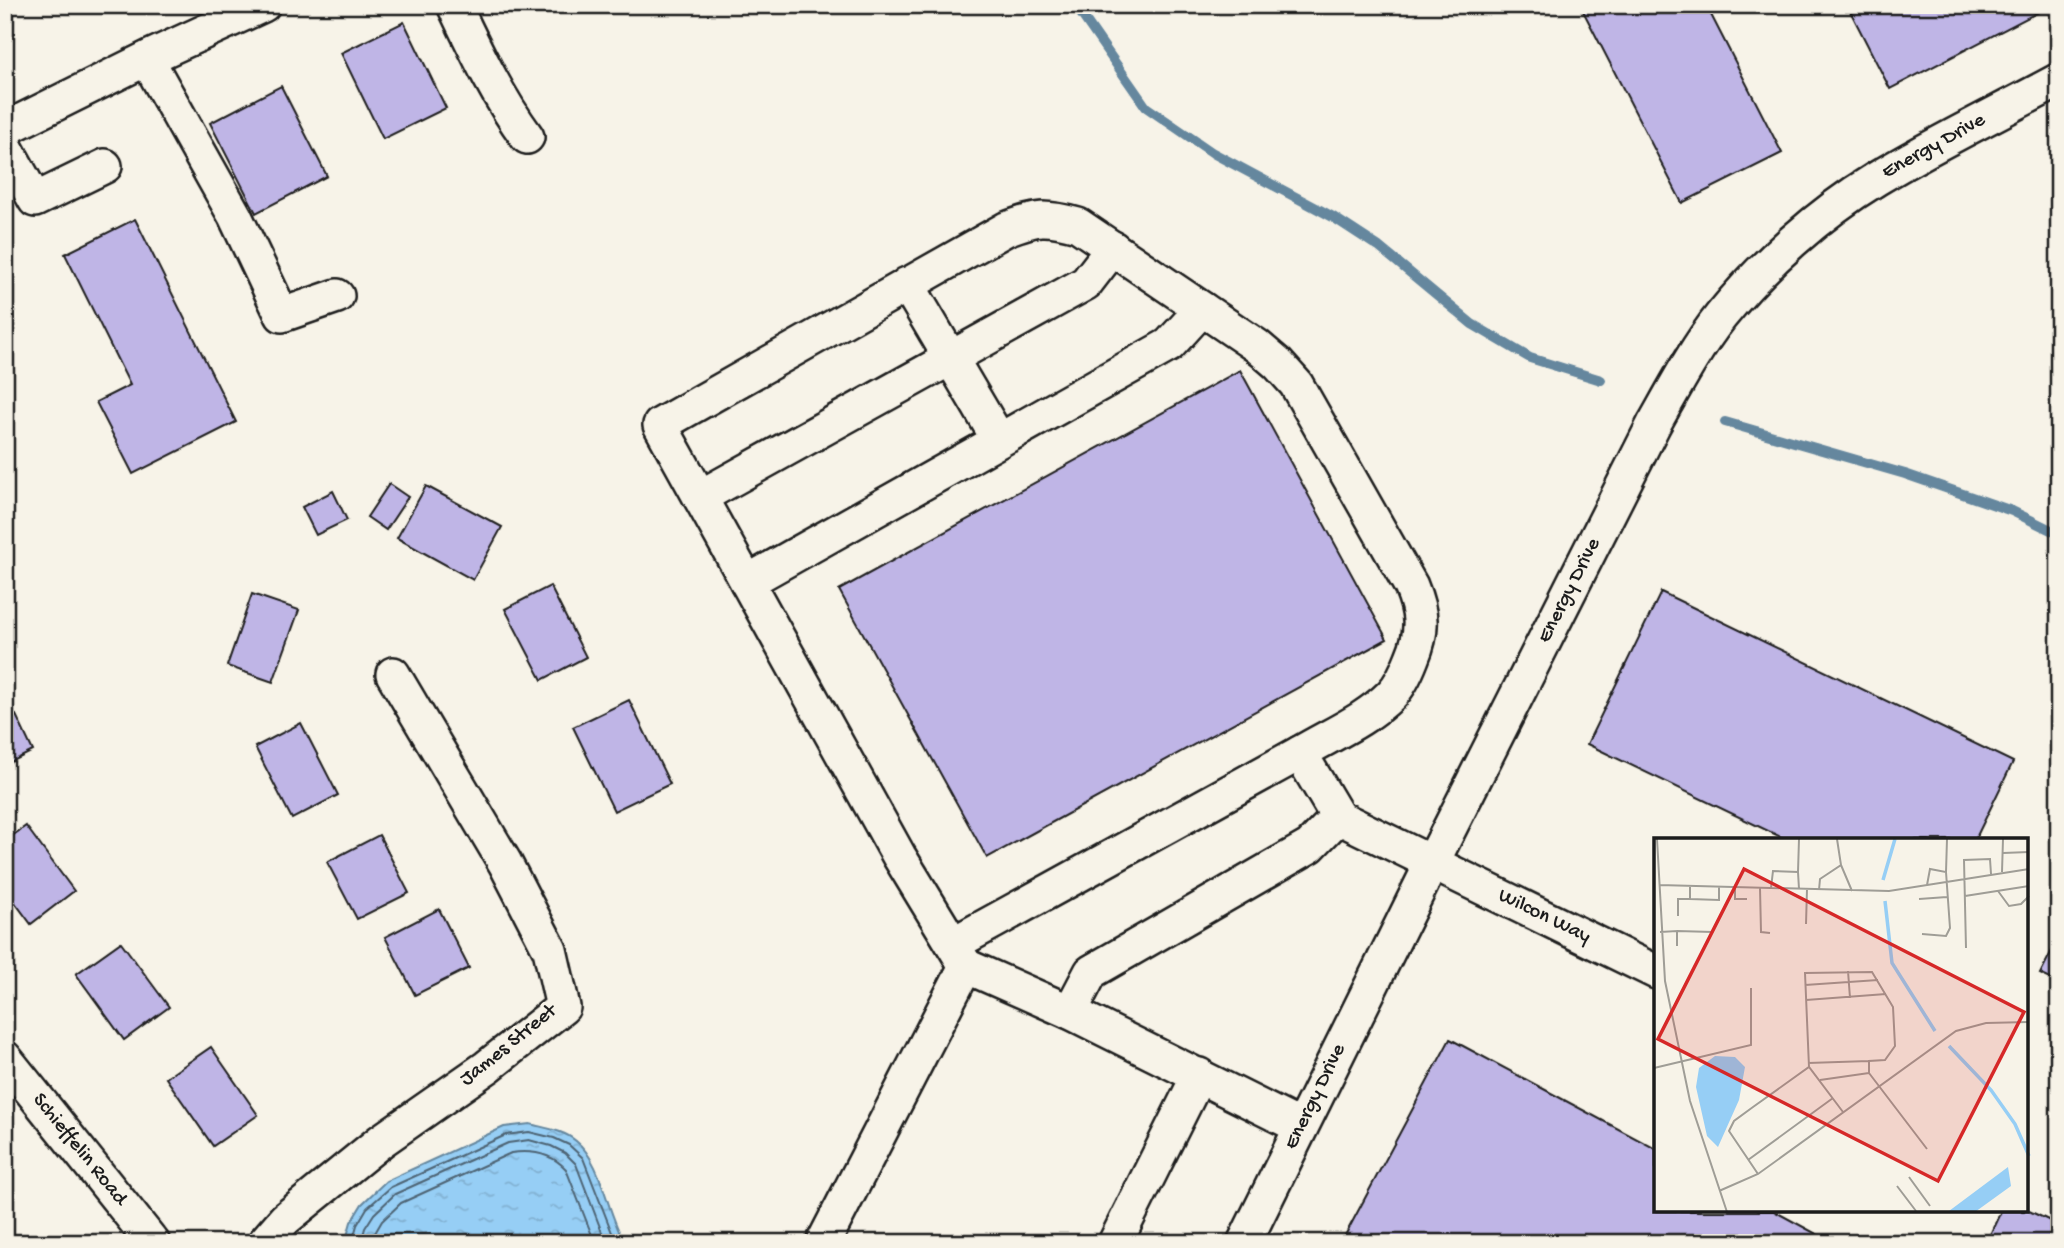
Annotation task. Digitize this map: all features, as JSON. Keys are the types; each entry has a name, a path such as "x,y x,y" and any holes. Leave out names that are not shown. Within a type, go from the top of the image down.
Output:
{"street":[{"path":"5,130 147,59 209,17 263,5"},
{"path":"454,5 485,70 527,138"},
{"path":"147,59 235,216 282,315 338,296"},
{"name":"Energy Drive","path":"1244,1243 1654,424 1720,317 1791,243 1874,180 2059,80"},
{"path":"5,146 35,200 105,166"},
{"path":"823,1243 960,955 1371,711 1392,694 1407,672 1421,629 1419,607 1411,586 1296,384 1278,363 1078,225 1055,219 1033,219 1006,229 660,425 899,856 960,955 1301,1127"},
{"path":"700,498 1086,282 1113,248"},
{"path":"907,284 999,440"},
{"path":"747,582 1169,345 1202,309"},
{"name":"James Street","path":"264,1243 285,1219 381,1141 487,1067 563,1007 550,950 505,863 393,674"},
{"path":"1070,1012 1091,972 1311,846 1338,817 1300,753"},
{"name":"Wilcon Way","path":"1338,817 1654,971"},
{"name":"Schieffelin Road","path":"5,1058 153,1243"},
{"path":"1115,1243 1199,1075"}],"water":[{"path":"530,1124 565,1134 585,1150 625,1243 345,1243 351,1222 362,1204 386,1181 504,1127"}],"building":[{"path":"1580,5 1706,5 1782,153 1682,203"},
{"path":"1847,5 2052,5 1890,89"},
{"path":"404,22 446,108 383,139 341,53"},
{"path":"281,86 327,176 256,213 210,123"},
{"path":"135,219 236,422 133,474 96,402 130,385 65,254"},
{"path":"1240,370 1387,639 987,858 839,590"},
{"path":"389,484 408,497 386,530 367,517"},
{"path":"426,486 502,527 473,580 397,538"},
{"path":"333,491 347,520 316,535 302,507"},
{"path":"550,586 586,657 542,680 505,609"},
{"path":"1661,592 2013,762 1976,838 1783,838 1587,744"},
{"path":"252,594 299,610 273,682 227,666"},
{"path":"629,700 670,784 614,811 573,727"},
{"path":"16,715 33,751 5,765 5,720"},
{"path":"301,723 338,795 292,819 255,747"},
{"path":"26,826 74,891 31,924 5,889 5,841"},
{"path":"379,835 409,893 357,919 327,862"},
{"path":"439,909 469,968 415,995 385,937"},
{"path":"2059,937 2059,983 2040,974"},
{"path":"121,942 169,1007 124,1040 76,974"},
{"path":"1450,1039 1654,1148 1654,1213 1778,1213 1833,1243 1341,1243"},
{"path":"211,1047 258,1115 213,1146 166,1078"},
{"path":"2029,1211 2059,1225 2059,1243 1986,1243 2000,1213"}],"waterway":[{"path":"1075,5 1146,107 1213,153 1333,217 1379,247 1472,324 1530,358 1601,380"},
{"path":"1725,422 1905,474 2012,511 2059,534"}]}
